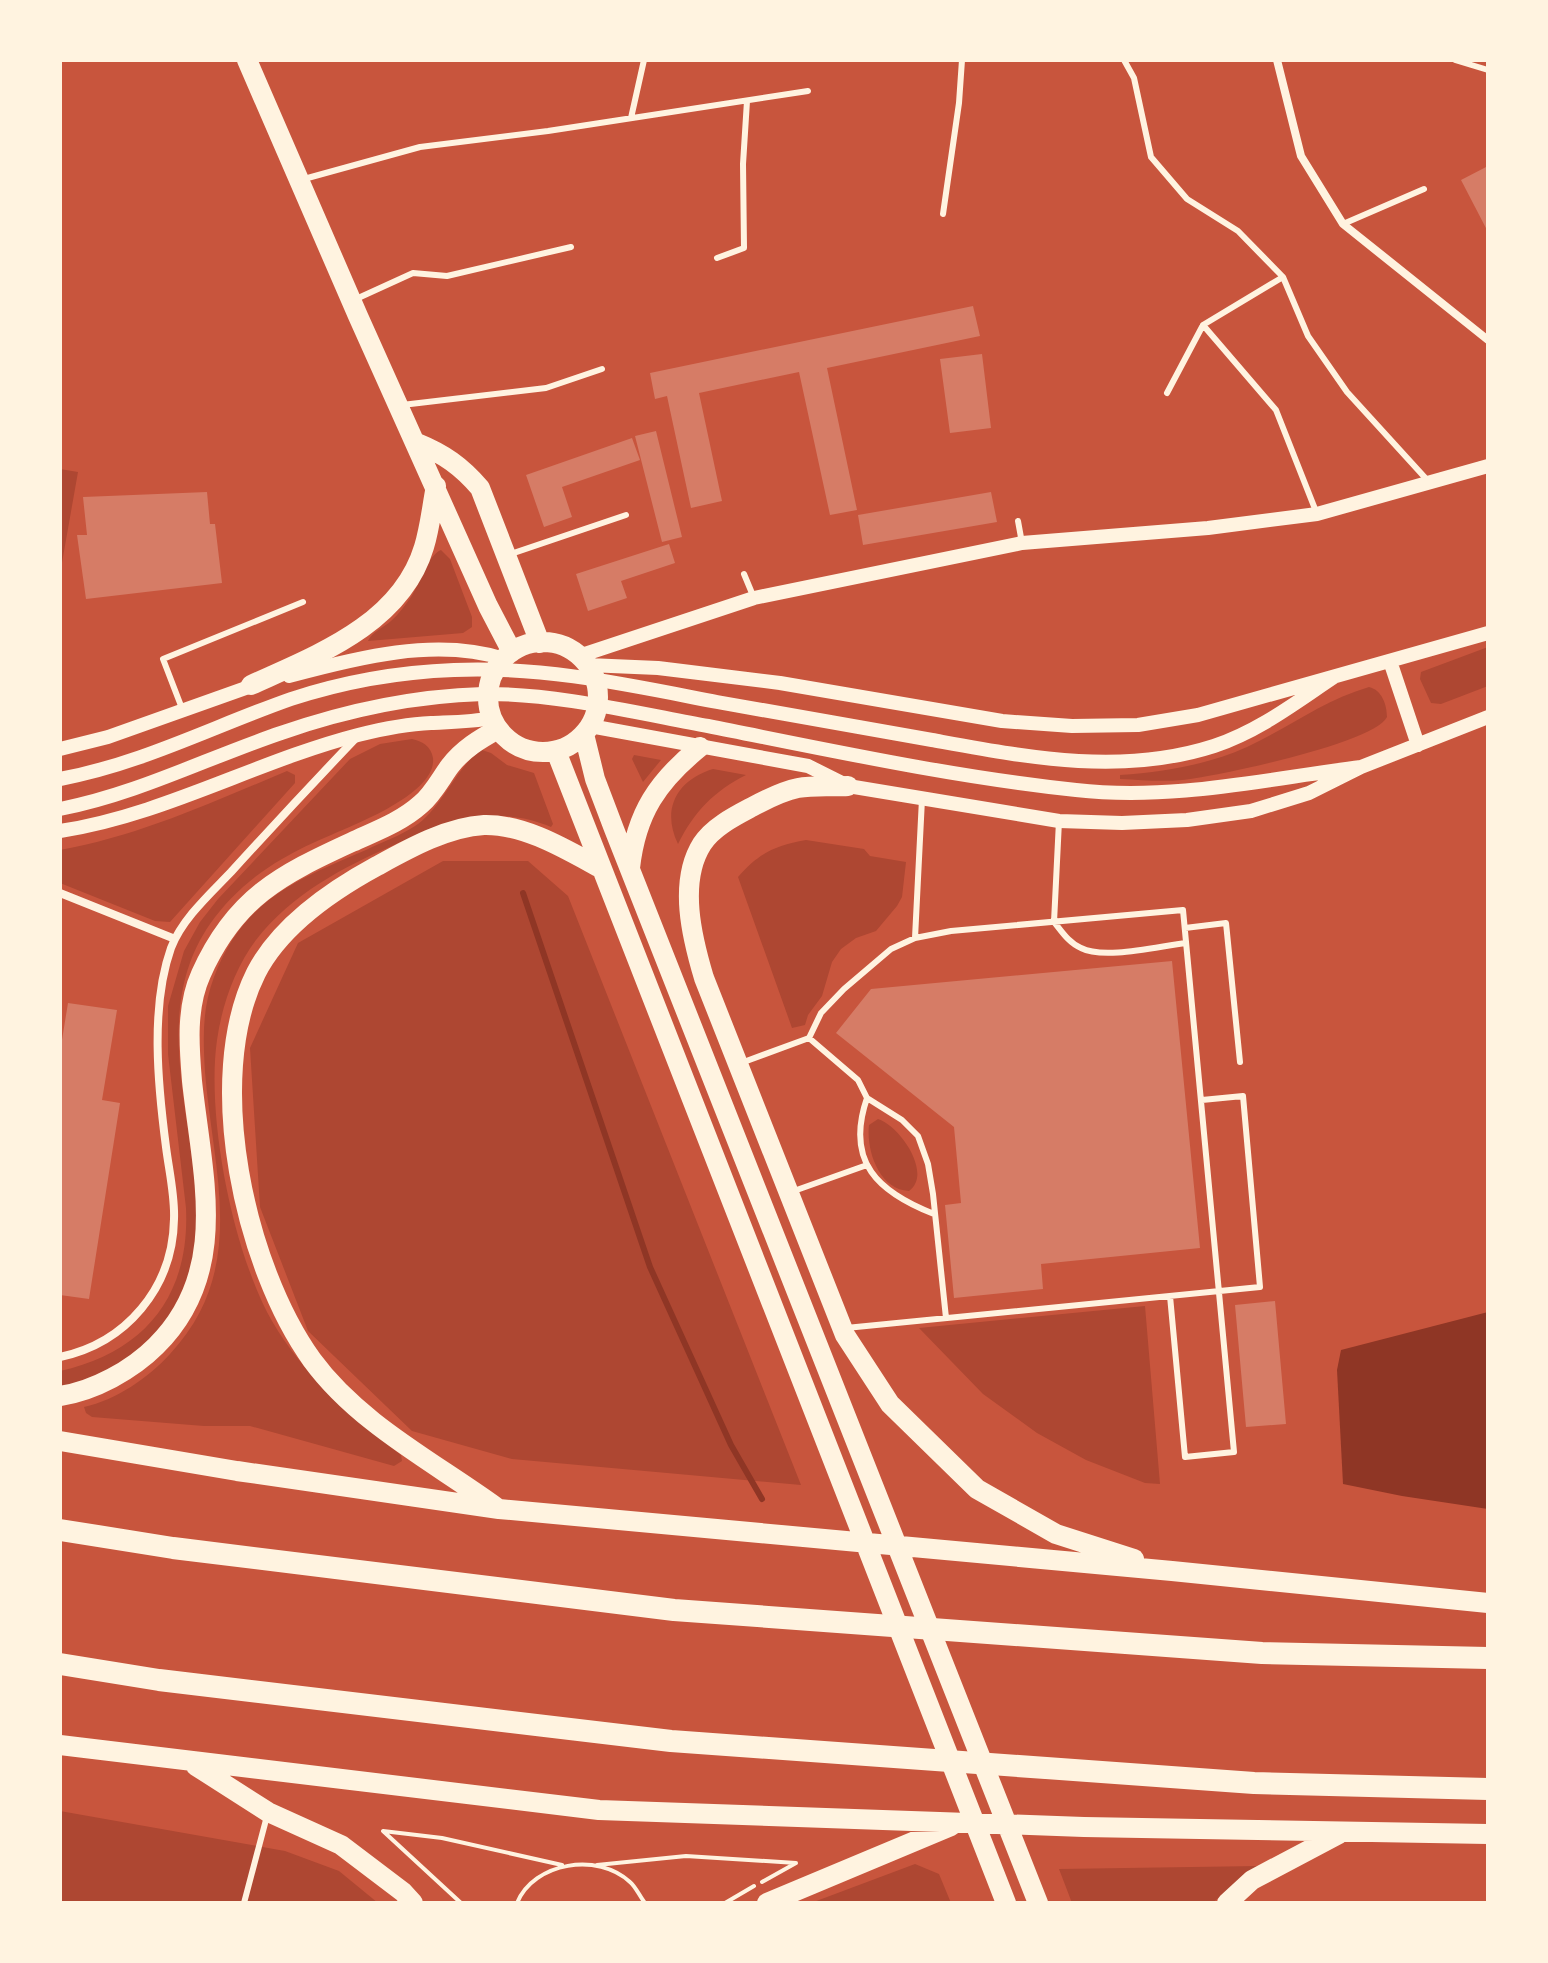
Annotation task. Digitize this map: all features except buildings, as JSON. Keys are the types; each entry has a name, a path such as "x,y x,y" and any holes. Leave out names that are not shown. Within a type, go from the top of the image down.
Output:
{"highway":[{"path":"60,1530 173,1548 674,1610 1262,1653 1488,1658"},
{"path":"60,1664 159,1680 671,1741 1254,1783 1488,1789"}],"main road":[{"path":"247,60 508,656"},
{"path":"417,443 444,454 480,488 540,643"},
{"path":"251,685 314,657 372,621 393,603 411,576 424,548 436,486"},
{"path":"540,643 554,644 583,661 595,679 598,695 596,711 587,730 571,745 556,751 540,752 509,741 495,723 489,706 491,681 508,656 540,643"},
{"path":"60,1396 99,1383 148,1354 186,1309 199,1280 206,1241 205,1201 188,1043 191,1010 199,977 218,941 239,911 269,885 311,861 392,824 422,803 466,749 495,723"},
{"path":"587,730 595,779 1038,1903"},
{"path":"630,868 640,819 665,777 700,747"},
{"path":"556,751 1006,1903"},
{"path":"848,786 797,788 760,803 719,827 703,843 691,883 693,940 704,978 842,1328 890,1404 977,1489 1056,1534 1172,1571"},
{"path":"499,1509 405,1445 358,1408 313,1360 291,1326 269,1282 248,1214 234,1116 233,1052 244,1001 257,971 277,943 329,896 400,853 461,829 485,825 512,829 538,838 602,869"},
{"path":"60,1441 237,1471 499,1509 1488,1603"},
{"path":"60,1745 599,1810 959,1823 1488,1834"},
{"path":"189,1762 268,1812 341,1845 413,1903"},
{"path":"767,1903 959,1823"},
{"path":"1227,1903 1252,1880 1340,1833"}],"street":[{"path":"1277,60 1301,156 1343,224 1488,340"},
{"path":"583,661 754,598 1022,543 1208,528 1317,514 1488,466"},
{"path":"583,661 766,681 1002,721 1072,726 1138,725 1198,715 1488,633"},
{"path":"60,749 108,737 251,685 319,668 397,653 481,652 508,656"},
{"path":"1390,661 1418,745"},
{"path":"60,779 126,763 295,698 379,677 454,670 510,669 566,674 966,746 1082,763 1165,758 1211,747 1267,723 1334,677"},
{"path":"60,809 134,789 278,733 359,709 449,695 489,694 575,703 1055,788 1142,795 1361,767"},
{"path":"587,730 808,766 848,786 922,799 1059,821 1122,823 1187,820 1251,811 1309,793 1361,767 1488,717"},
{"path":"60,831 136,813 358,735 407,725 495,723"},
{"path":"60,1357 100,1344 128,1323 153,1295 169,1258 175,1216 165,1141 158,1041 159,1000 175,939 200,906 358,735"},
{"path":"60,893 175,939"}],"lane":[{"path":"631,118 644,60"},
{"path":"943,214 962,60"},
{"path":"1124,60 1134,78 1151,157 1187,199 1238,231 1283,277 1308,336 1347,392 1429,482"},
{"path":"1455,60 1488,70"},
{"path":"299,181 420,147 808,91"},
{"path":"717,258 744,248 743,164 747,101"},
{"path":"1343,224 1424,189"},
{"path":"352,301 413,273 447,276 571,247"},
{"path":"1167,393 1203,325 1283,277"},
{"path":"1203,325 1276,410 1317,514"},
{"path":"400,406 546,388 602,369"},
{"path":"507,555 626,515"},
{"path":"1018,521 1022,543"},
{"path":"744,574 754,598"},
{"path":"183,711 163,659 303,602"},
{"path":"915,938 922,799"},
{"path":"1059,821 1054,922 1066,938 1082,949 1101,953 1186,943"},
{"path":"738,1064 809,1038 821,1013 844,989 891,949 915,938 951,931 1183,910 1234,1452 1185,1457 1170,1296"},
{"path":"1185,928 1226,923 1240,1062"},
{"path":"809,1038 858,1080 867,1098 902,1120 918,1136 928,1164 946,1318"},
{"path":"842,1328 1260,1287 1243,1096 1202,1100"},
{"path":"867,1098 860,1119 859,1135 871,1175 890,1193 934,1214"},
{"path":"789,1193 867,1165"},
{"path":"244,1903 268,1812"}],"path":[{"path":"461,1903 383,1831 442,1838 562,1865 597,1865 686,1856 796,1863 725,1903"},
{"path":"517,1903 523,1889 562,1865"},
{"path":"597,1865 630,1881 645,1903"}],"shaded area":[{"path":"60,469 78,472 60,574"},
{"path":"441,550 450,559 472,617 472,627 463,633 368,641 402,609 432,558"},
{"path":"1488,647 1488,686 1441,704 1431,703 1420,679 1421,672"},
{"path":"1369,687 1383,699 1387,717 1376,727 1326,748 1258,766 1182,780 1120,779 1120,775 1185,767 1216,759 1262,740 1337,699"},
{"path":"412,739 426,745 433,758 431,771 409,795 393,806 272,865 234,896 210,924 187,973 179,1025 181,1079 195,1186 196,1238 185,1287 158,1331 116,1367 91,1380 60,1387 60,1371 116,1350 138,1334 156,1315 170,1293 180,1268 186,1208 168,1054 168,1006 184,951 200,922 218,899 350,759 380,744"},
{"path":"482,750 507,765 534,773 553,824 551,827 531,820 491,816 451,823 375,854 319,884 270,924 248,951 230,987 217,1040 215,1107 219,1145 235,1223 258,1293 285,1341 314,1378 401,1455 402,1461 394,1466 250,1426 204,1426 92,1417 84,1407 131,1387 170,1354 195,1322 210,1288 218,1254 220,1219 205,1072 204,1024 210,989 226,951 256,911 275,896 317,872 397,836 424,819 466,764"},
{"path":"634,755 661,760 643,782 632,759"},
{"path":"713,769 746,775 706,804 678,844 671,819 676,798 690,780"},
{"path":"287,771 295,775 295,783 170,922 155,921 60,883 60,850 147,827"},
{"path":"806,840 864,849 870,856 906,862 902,897 897,906 876,931 856,938 841,949 832,962 822,996 808,1015 805,1025 792,1028 738,877 768,852"},
{"path":"443,861 528,861 568,896 801,1485 512,1459 412,1431 308,1331 260,1207 250,1048 298,943"},
{"path":"878,1119 896,1131 911,1151 917,1174 909,1191 890,1184 872,1157 869,1125"},
{"path":"1145,1306 1160,1484 1145,1483 1086,1460 1037,1433 983,1394 919,1328"},
{"path":"1488,1312 1488,1509 1343,1484 1337,1370 1341,1350"},
{"path":"60,1811 285,1851 339,1871 378,1903 60,1903"},
{"path":"915,1864 939,1874 951,1903 811,1903"},
{"path":"1259,1866 1212,1903 1072,1903 1059,1869"}],"waterway":[{"path":"523,893 650,1267 731,1445 762,1499"}]}
